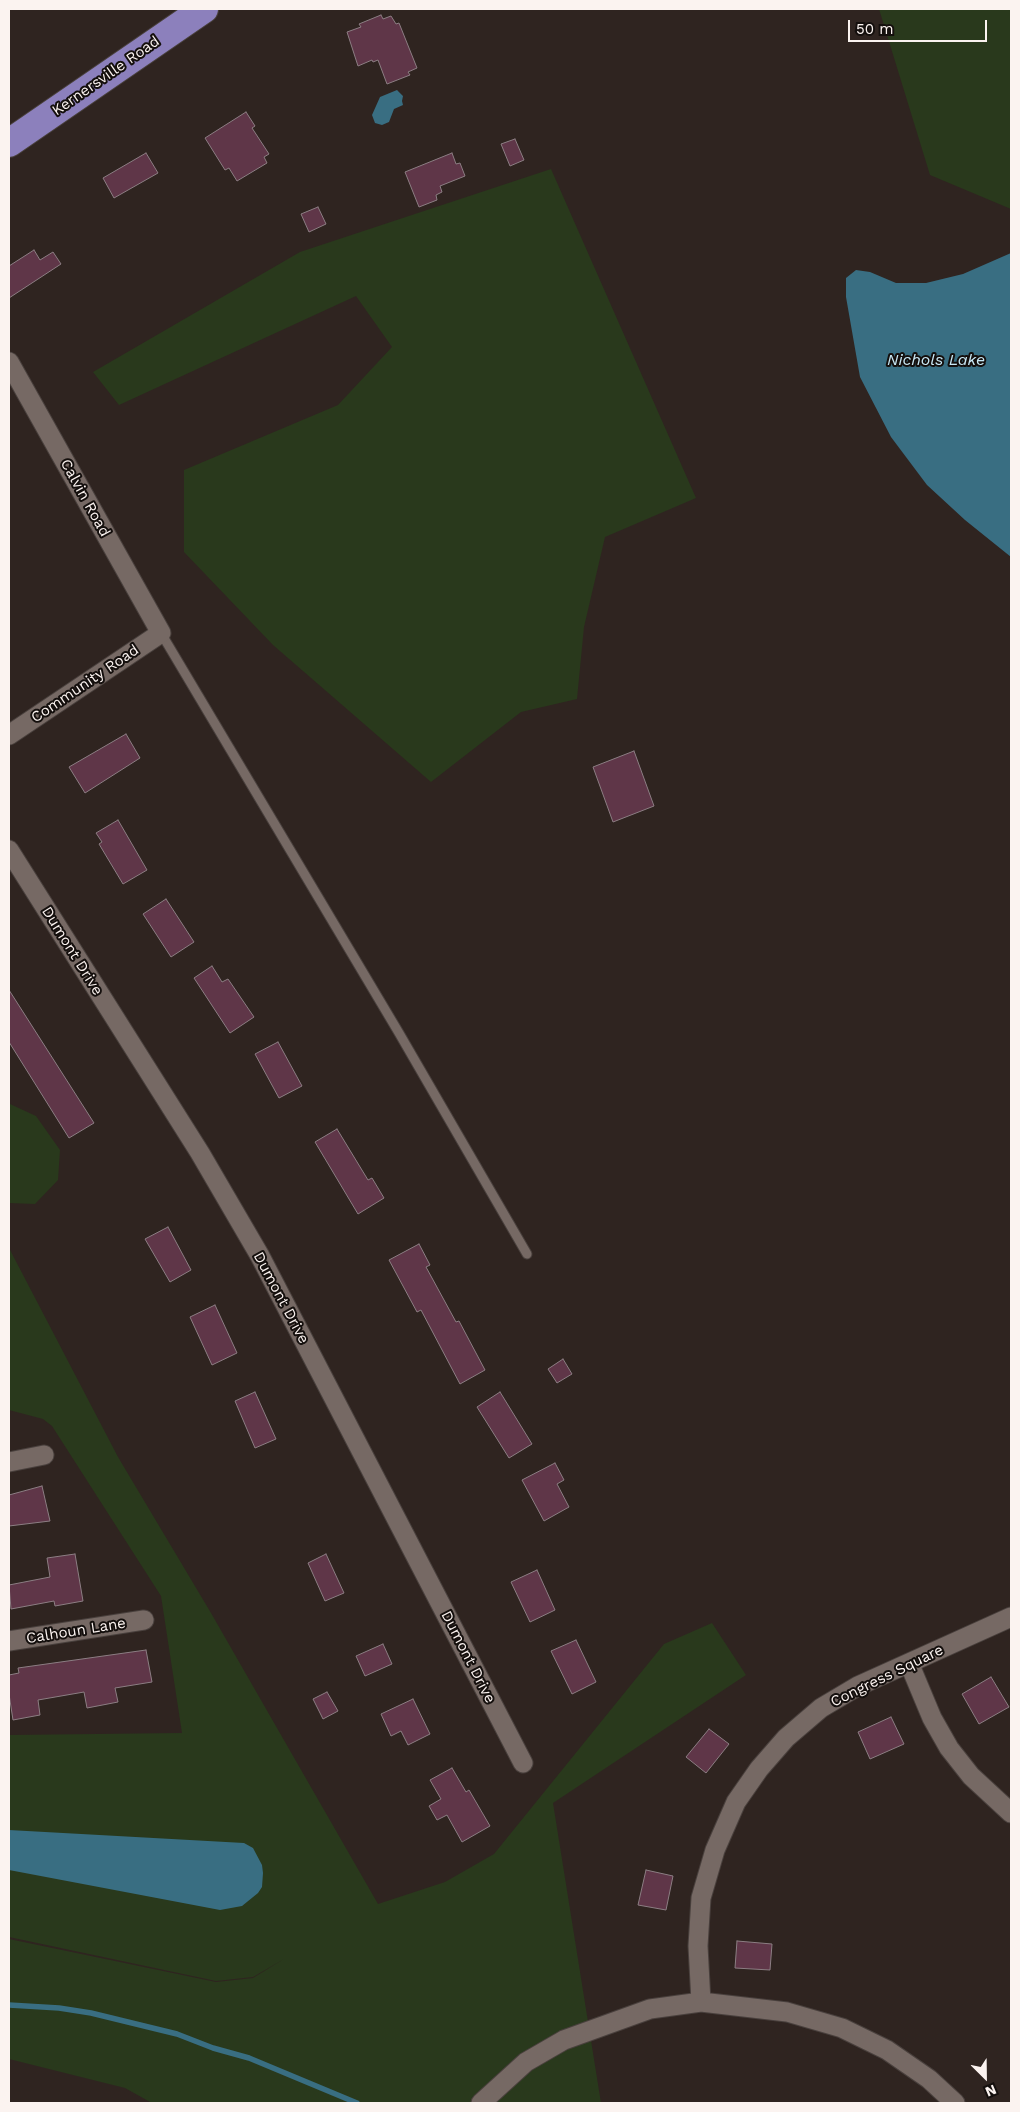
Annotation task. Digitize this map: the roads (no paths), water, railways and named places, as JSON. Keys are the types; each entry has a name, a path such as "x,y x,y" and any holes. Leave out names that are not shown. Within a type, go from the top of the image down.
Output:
{"main road":[{"name":"Kernersville Road","path":"9,143 204,9"}],"street":[{"name":"Calvin Road","path":"9,362 161,633"},
{"name":"Community Road","path":"9,735 161,633"},
{"name":"Dumont Drive","path":"9,850 200,1153 260,1256 523,1763"},
{"path":"9,1462 44,1456"},
{"name":"Congress Square","path":"701,2002 698,1946 702,1898 715,1850 736,1802 759,1769 786,1738 821,1708 858,1686 1011,1617"},
{"name":"Calhoun Lane","path":"9,1642 144,1620"},
{"path":"909,1663 932,1718 949,1748 971,1776 1011,1813"},
{"path":"481,2103 526,2062 564,2040 650,2010 701,2002 787,2012 842,2028 886,2050 929,2079 956,2103"}],"lane":[{"path":"161,633 399,1033 527,1254"}],"water":[{"path":"397,90 403,96 403,105 394,109 389,122 382,125 375,123 372,115 380,97"},
{"name":"Nichols Lake","path":"1011,253 1011,557 965,520 927,485 891,437 860,377 846,297 846,278 856,270 870,272 896,283 926,283 963,274"},
{"path":"9,1830 244,1843 253,1848 262,1865 262,1887 258,1893 242,1906 220,1910 9,1870"}],"waterway":[{"path":"9,2005 59,2008 91,2013 177,2034 213,2048 249,2058 357,2103"}]}
